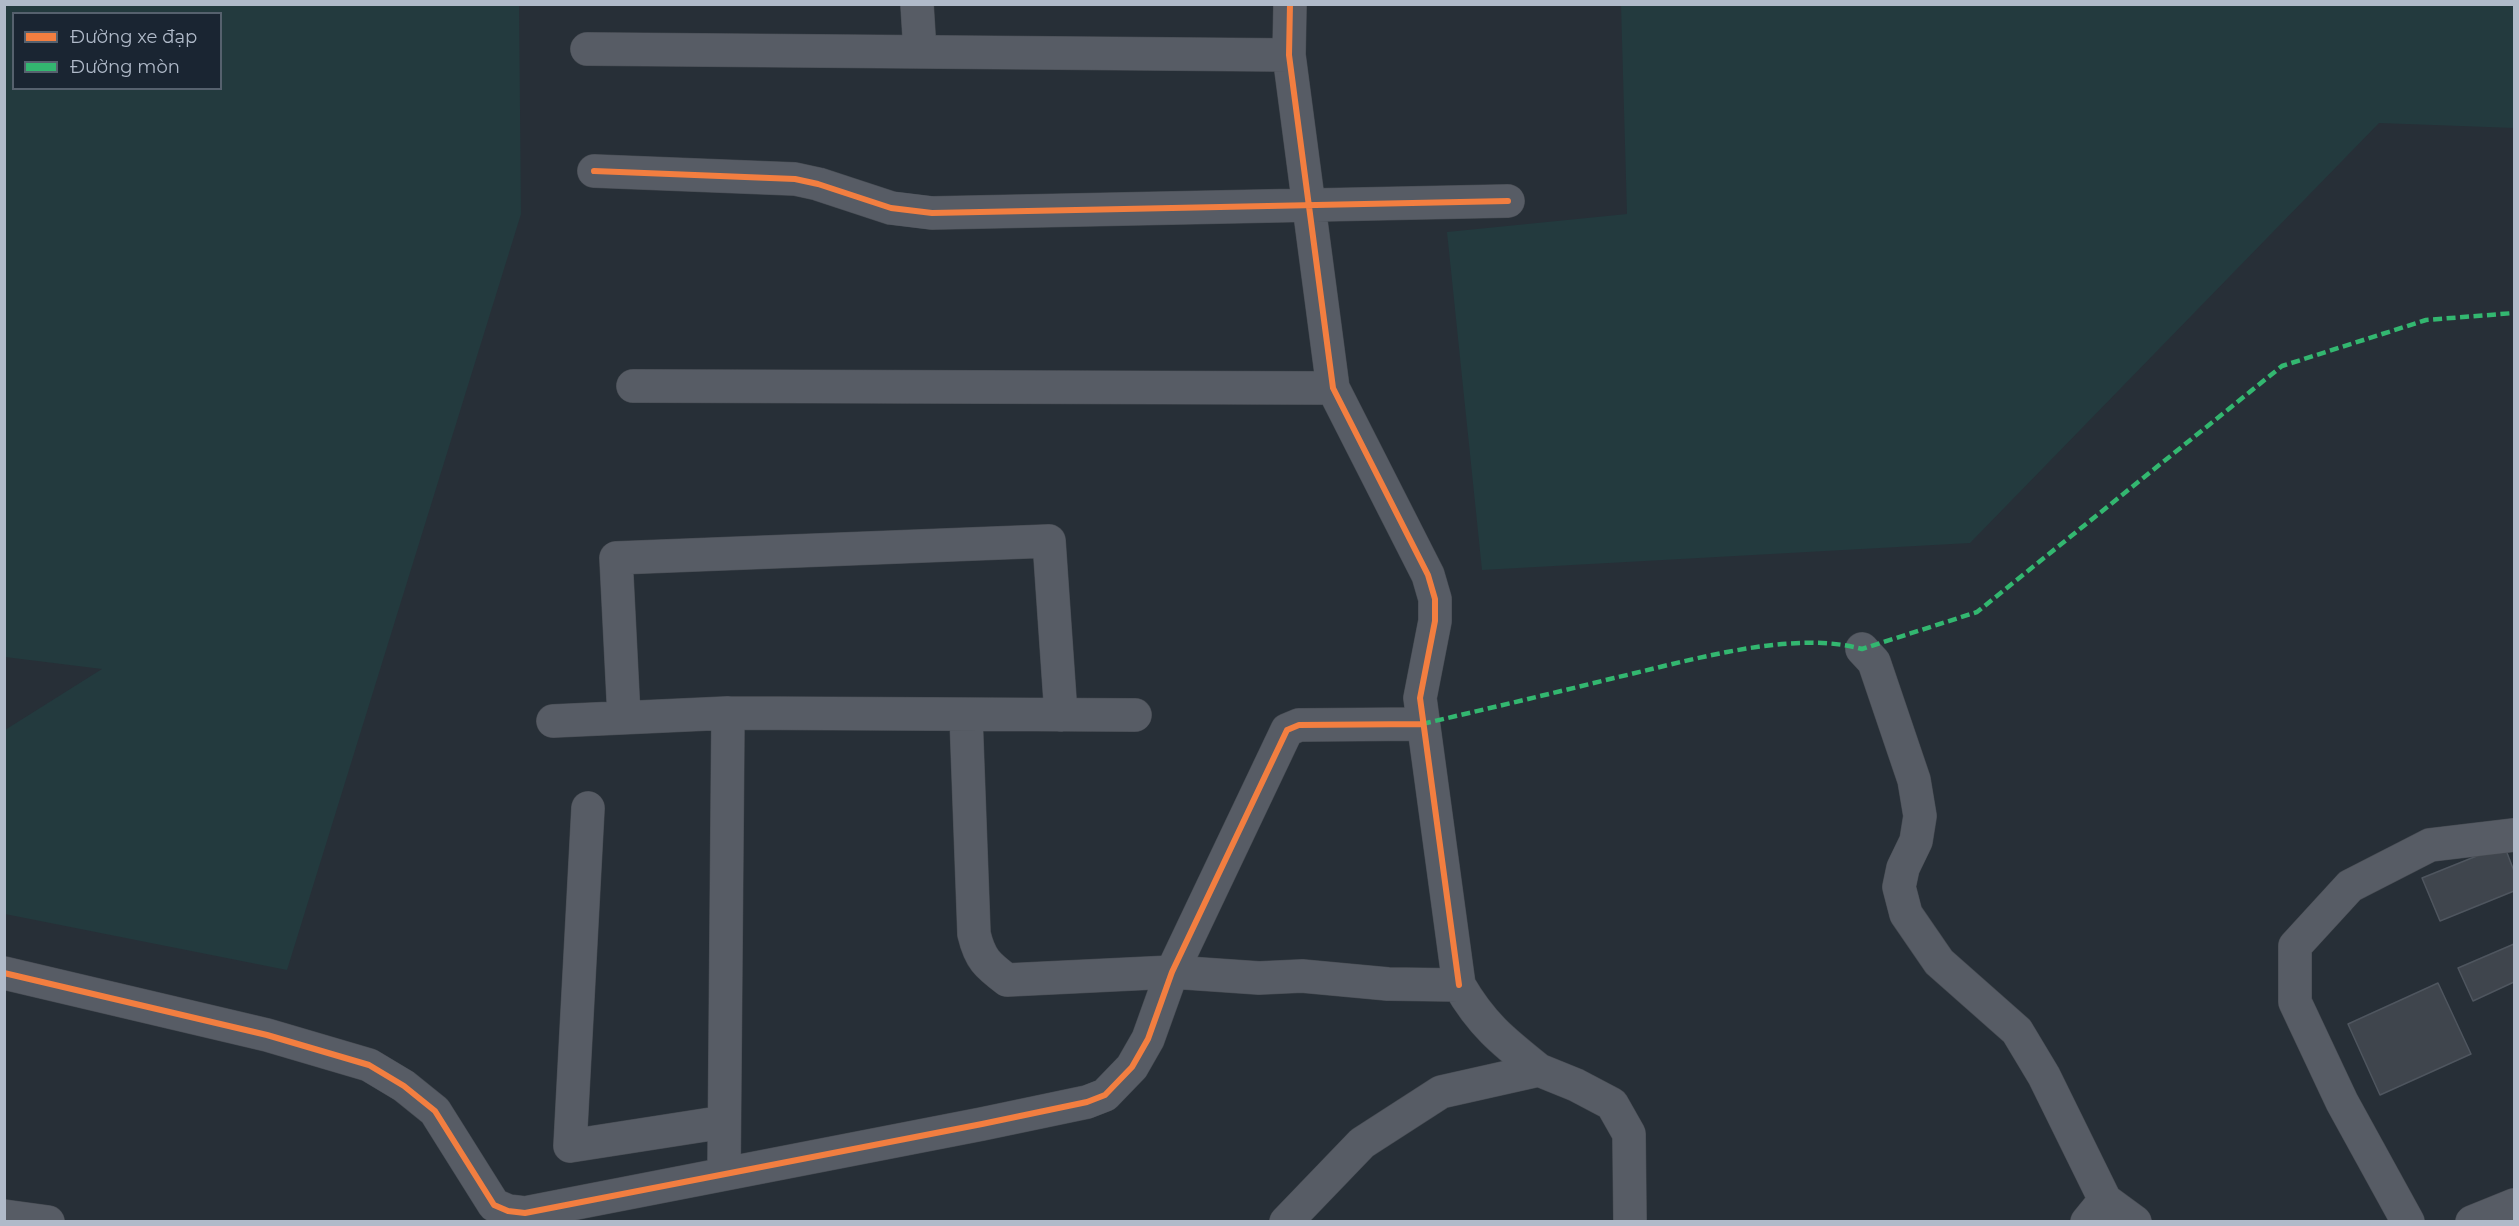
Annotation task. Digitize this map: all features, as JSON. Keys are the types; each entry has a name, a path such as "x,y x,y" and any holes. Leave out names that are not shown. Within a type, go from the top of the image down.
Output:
{"street":[{"path":"917,4 920,52"},
{"path":"1290,4 1289,55 1333,388 1428,575 1435,599 1435,621 1420,699 1459,986 1474,1011 1496,1036 1539,1070 1576,1085 1612,1104 1629,1134 1630,1221"},
{"path":"587,49 1289,55"},
{"path":"594,171 795,179 818,184 891,208 932,213 1508,201"},
{"path":"633,386 1333,388"},
{"path":"624,717 616,558 1049,541 1061,715"},
{"path":"1862,649 1874,662 1914,780 1920,816 1916,841 1903,868 1899,887 1906,914 1939,962 2017,1030 2044,1076 2096,1211 2135,1221"},
{"path":"554,721 728,713 966,716 1135,715"},
{"path":"724,1173 728,713"},
{"path":"966,716 974,934 980,955 991,968 1007,980 1172,972 1259,978 1302,976 1388,984 1459,986"},
{"path":"4,973 267,1035 369,1065 404,1086 435,1111 494,1213 508,1211 525,1213 981,1124 1087,1102 1105,1095 1132,1067 1148,1039 1172,972 1287,730 1299,725 1422,724"},
{"path":"588,808 570,1146 724,1122"},
{"path":"2408,1221 2342,1102 2295,1002 2295,946 2350,886 2430,845 2514,835"},
{"path":"1286,1221 1362,1143 1441,1092 1539,1070"},
{"path":"2472,1221 2514,1205"},
{"path":"7,1218 48,1221"}],"green space":[{"path":"5,4 519,5 521,214 287,970 5,914 5,730 102,669 5,657"},
{"path":"1621,5 2514,5 2514,128 2379,123 1970,543 1482,570 1447,232 1627,214"}],"building":[{"path":"2504,845 2514,871 2514,891 2440,921 2422,878"},
{"path":"2514,944 2514,982 2473,1001 2458,968"},
{"path":"2438,983 2471,1054 2380,1095 2348,1024"}],"marked path":[{"path":"1422,724 1738,650 1803,643 1834,644 1862,649 1977,612 2282,366 2426,320 2514,313"}],"cycle path":[{"path":"1290,4 1289,55 1333,388 1428,575 1435,599 1435,621 1420,698 1459,985"},
{"path":"594,171 795,179 818,184 891,208 932,213 1508,201"},
{"path":"4,973 267,1035 369,1065 404,1086 435,1111 494,1205 508,1211 525,1213 982,1124 1087,1102 1105,1095 1132,1067 1148,1039 1172,972 1287,730 1299,725 1422,724"}]}
